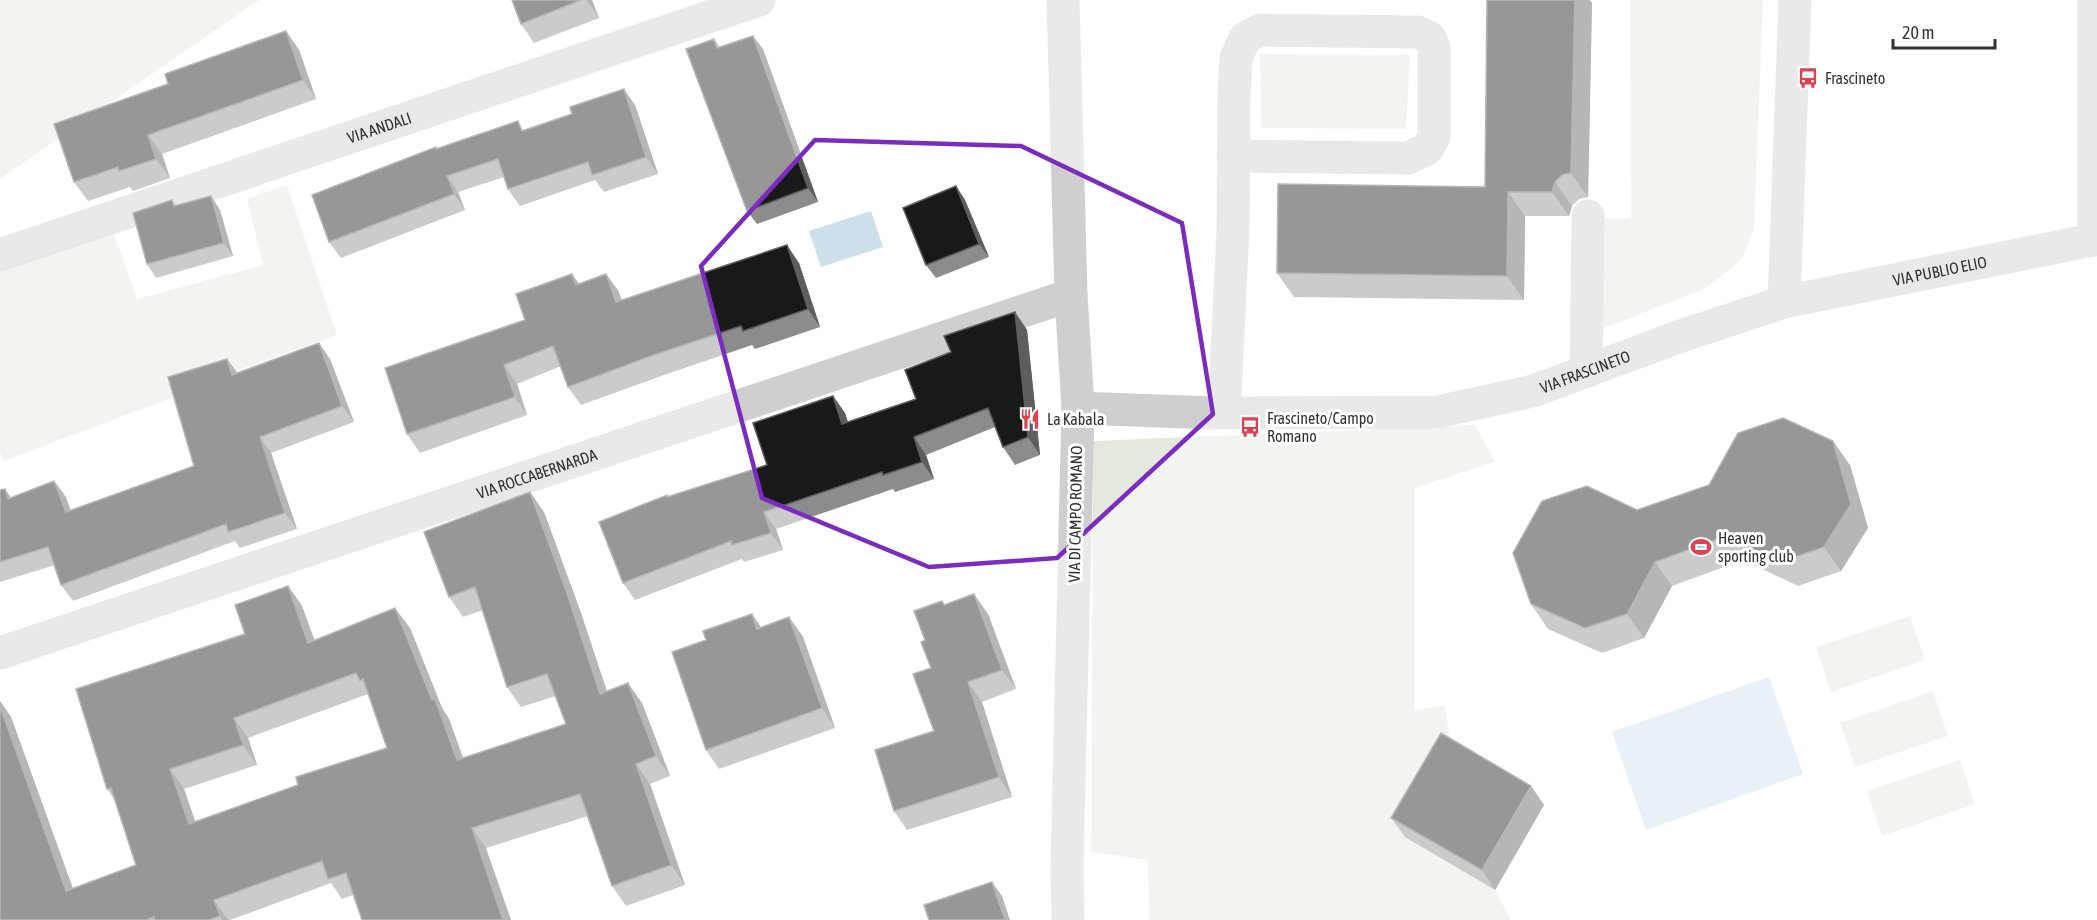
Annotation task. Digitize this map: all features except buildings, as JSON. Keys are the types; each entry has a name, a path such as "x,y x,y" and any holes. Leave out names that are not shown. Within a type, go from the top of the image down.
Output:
{"street":[{"name":"VIA ANDALI","path":"0,255 759,0"},
{"name":"VIA DI CAMPO ROMANO","path":"1063,0 1071,294 1078,408 1067,865 1068,920"},
{"path":"1784,302 1795,0"},
{"path":"2094,0 2095,239"},
{"path":"1224,413 1233,230 1233,156 1236,58 1245,38 1260,30 1418,32 1430,38 1434,48 1434,137 1427,149 1408,158 1233,156"},
{"path":"1586,371 1588,216"},
{"name":"VIA PUBLIO ELIO","path":"1784,302 2095,239"},
{"name":"VIA ROCCABERNARDA","path":"0,652 1071,294"},
{"name":"VIA FRASCINETO","path":"1078,408 1224,413 1437,412 1533,392 1681,336 1784,302"}],"highlighted area":[{"path":"815,140 1021,146 1182,223 1213,414 1057,558 929,567 762,498 701,266"}],"shaded area":[{"path":"0,0 259,0 0,179"},
{"path":"1630,0 1763,0 1754,229 1742,259 1706,288 1599,330 1599,219 1631,218"},
{"path":"1260,54 1410,55 1406,129 1261,128"},
{"path":"287,185 337,335 184,389 171,398 3,461 0,452 0,271 113,231 137,299 263,265 247,199"},
{"path":"1475,425 1495,462 1414,488 1414,711 1445,705 1451,750 1495,890 1511,920 1149,920 1148,860 1091,852 1093,441"},
{"path":"1910,616 1925,660 1831,692 1816,647"},
{"path":"1933,691 1948,736 1855,767 1840,723"},
{"path":"1960,760 1975,804 1882,836 1867,791"}],"water":[{"path":"871,211 883,247 821,267 809,231"},
{"path":"1769,677 1803,774 1646,830 1612,732"}],"place":[{"name":"Frascineto","path":"1808,78"},
{"name":"La Kabala","path":"1030,419"},
{"name":"Frascineto/Campo Romano","path":"1250,427"},
{"name":"Heaven sporting club","path":"1701,547"}]}
